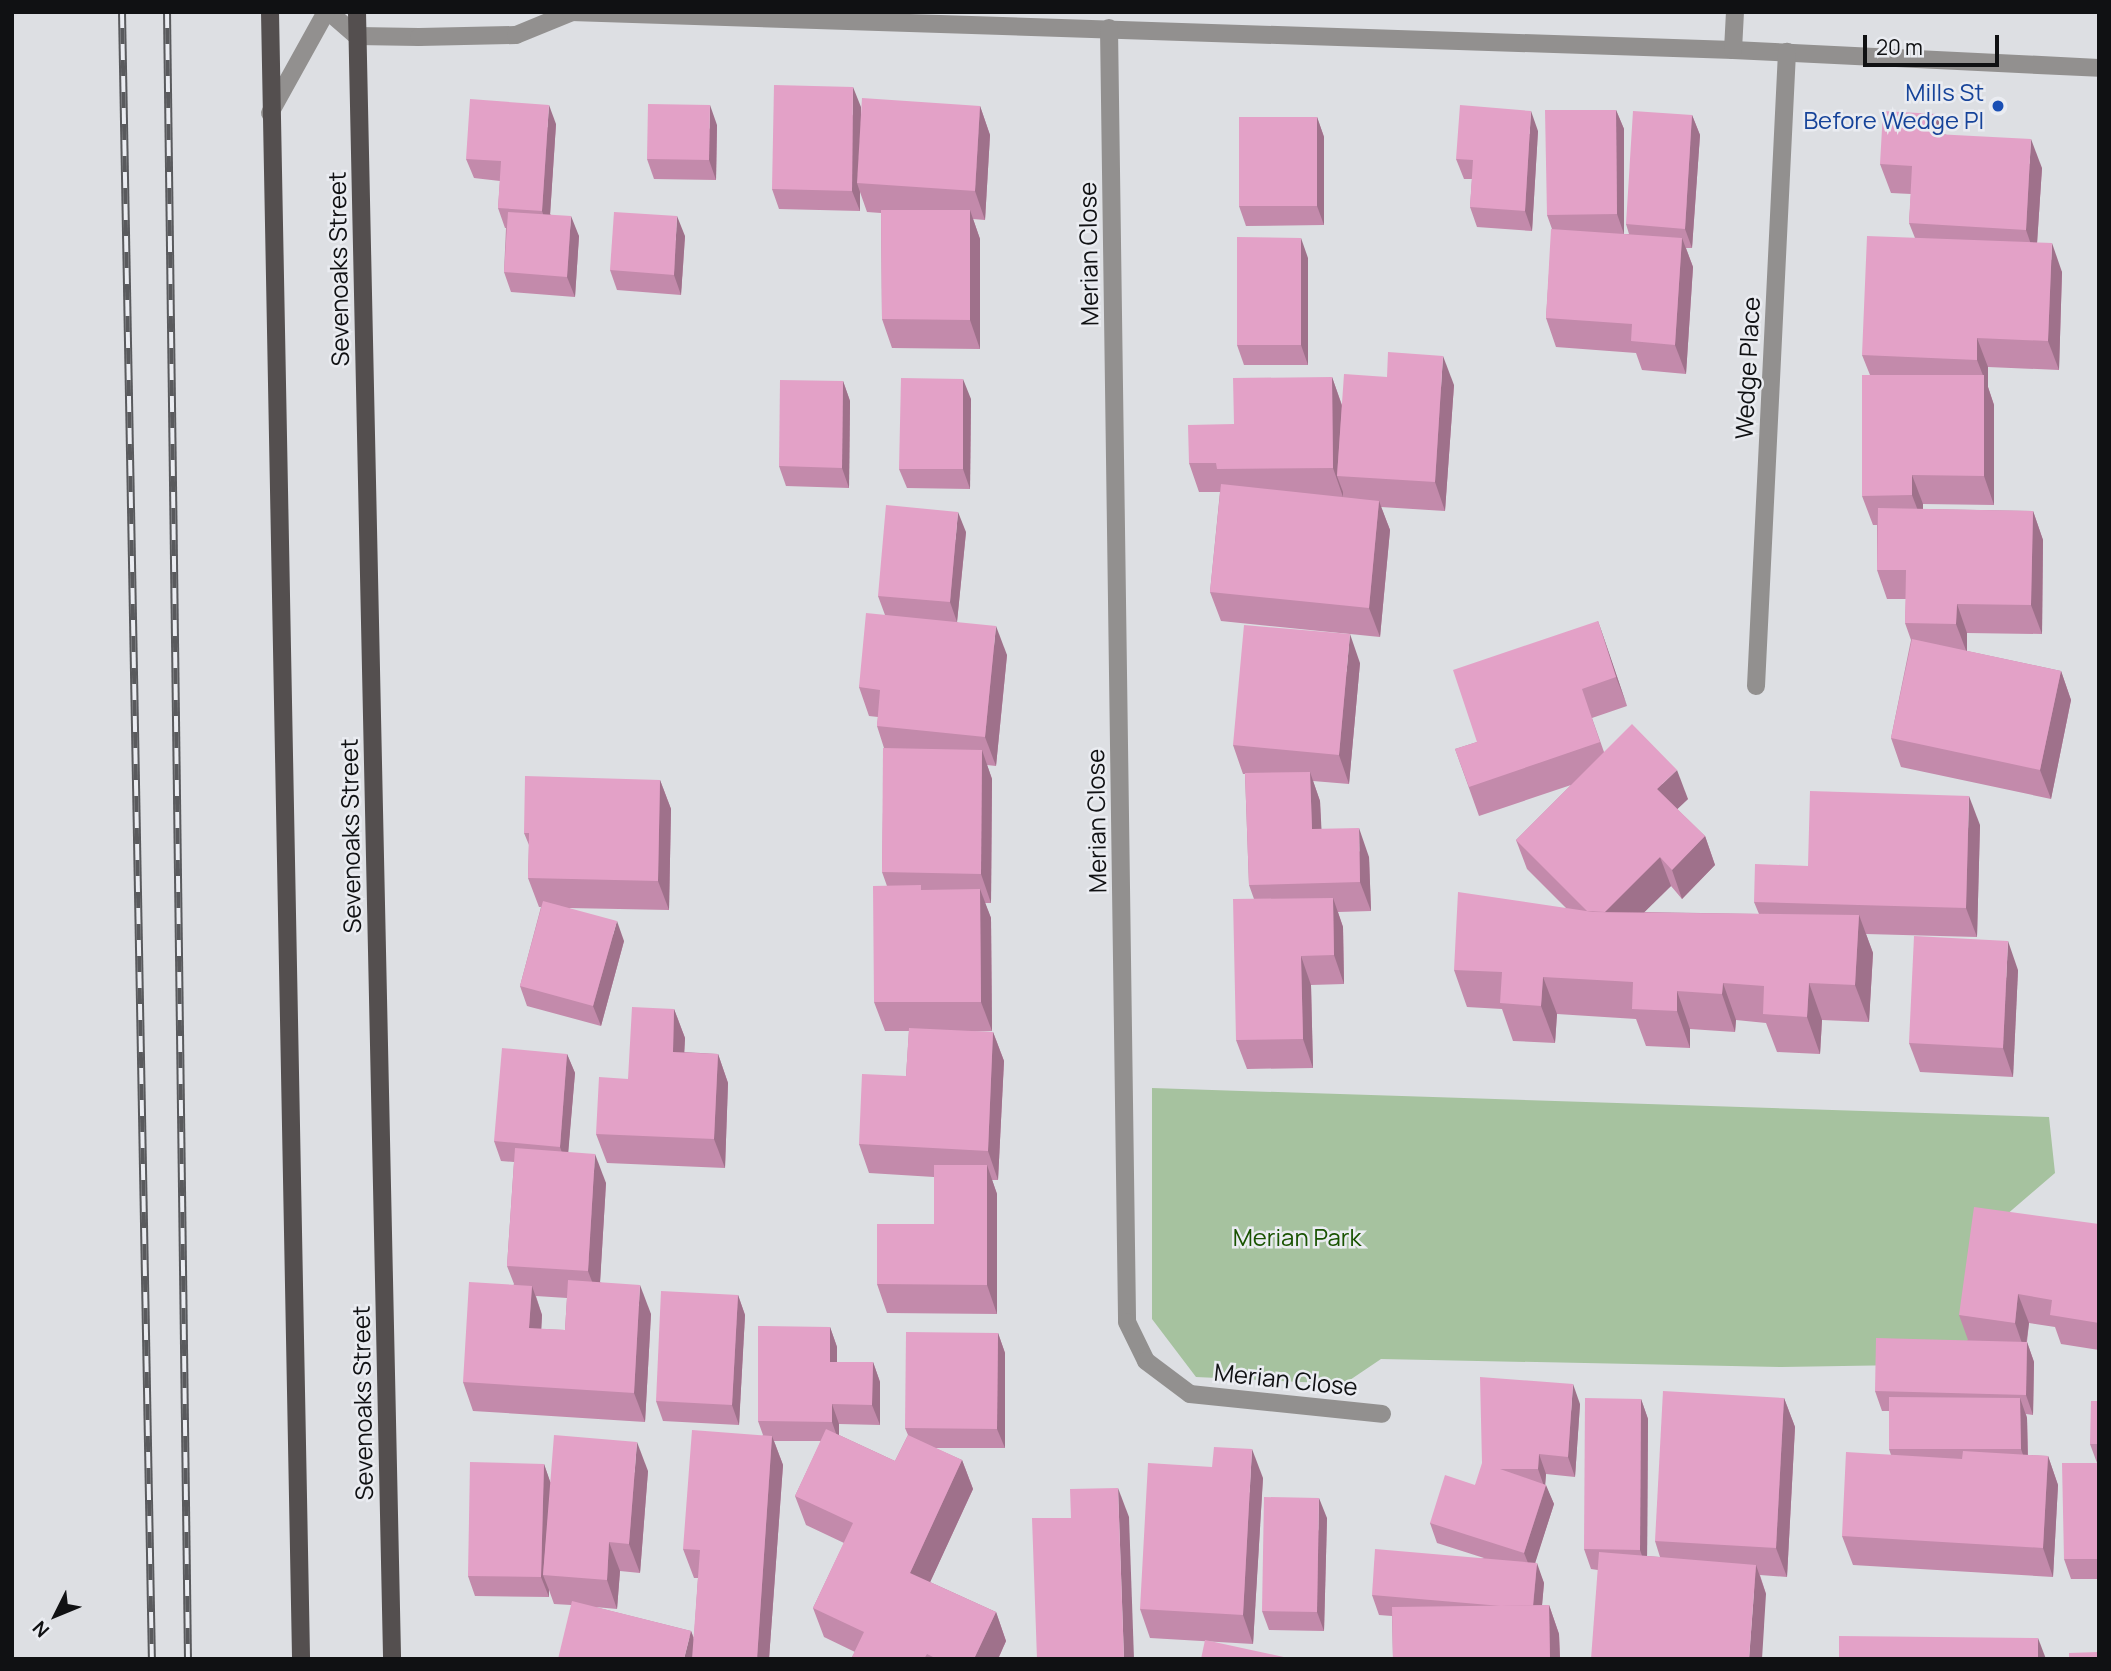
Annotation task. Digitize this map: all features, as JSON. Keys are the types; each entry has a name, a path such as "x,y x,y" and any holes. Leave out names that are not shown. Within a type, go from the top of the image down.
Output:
{"main road":[{"path":"270,12 301,1659"},
{"name":"Sevenoaks Street","path":"357,12 392,1659"}],"street":[{"path":"270,113 327,12 357,36 516,35 572,12 1733,50 2099,68"},
{"path":"1733,50 1735,12"},
{"name":"Merian Close","path":"1110,28 1127,1322 1146,1361 1190,1394 1382,1414"},
{"name":"Wedge Place","path":"1756,686 1787,52"}],"green space":[{"name":"Merian Park","path":"1152,1088 2049,1117 2055,1173 1977,1240 1966,1364 1781,1367 1381,1359 1344,1384 1196,1377 1152,1319"}],"building":[{"path":"774,85 853,87 852,191 772,189"},
{"path":"862,98 980,106 975,191 857,183"},
{"path":"470,99 549,105 542,211 498,208 501,161 466,159"},
{"path":"648,104 710,105 709,160 647,159"},
{"path":"1460,105 1531,111 1525,211 1470,207 1473,160 1456,159"},
{"path":"1545,110 1616,110 1617,214 1547,215"},
{"path":"1633,111 1692,115 1685,229 1626,224"},
{"path":"1883,111 1936,114 1935,134 2031,139 2026,230 1909,223 1912,166 1880,164"},
{"path":"1239,117 1317,117 1317,206 1239,206"},
{"path":"881,210 970,210 970,320 882,319"},
{"path":"508,212 571,216 567,277 504,272"},
{"path":"614,212 677,216 674,275 610,270"},
{"path":"1551,229 1682,238 1675,345 1631,341 1632,324 1546,318"},
{"path":"1867,236 2052,243 2048,341 1977,338 1977,360 1862,355"},
{"path":"1237,237 1301,238 1301,345 1237,345"},
{"path":"1388,352 1443,356 1435,482 1337,476 1344,374 1387,377"},
{"path":"1862,375 1984,375 1984,476 1912,475 1912,495 1862,496"},
{"path":"1332,377 1333,468 1217,469 1216,463 1189,463 1188,425 1234,424 1233,378"},
{"path":"901,378 963,379 963,469 899,469"},
{"path":"780,380 843,381 842,468 779,466"},
{"path":"1221,484 1379,501 1369,608 1210,592"},
{"path":"886,505 958,512 950,602 878,596"},
{"path":"1878,508 2033,511 2031,605 1957,604 1956,624 1905,623 1906,570 1877,570"},
{"path":"866,613 996,626 985,737 877,726 880,690 859,687"},
{"path":"1598,621 1616,677 1582,689 1600,742 1469,787 1455,749 1477,742 1453,670"},
{"path":"1244,625 1350,634 1339,755 1233,745"},
{"path":"1912,639 2061,671 2040,770 1891,738"},
{"path":"1632,724 1677,770 1657,789 1705,836 1672,870 1660,857 1605,912 1587,911 1516,840"},
{"path":"883,748 982,750 981,874 882,872"},
{"path":"1310,772 1312,829 1359,828 1360,882 1249,885 1245,773"},
{"path":"525,776 660,780 658,881 528,878 529,833 524,833"},
{"path":"1810,791 1969,796 1966,908 1754,902 1755,864 1808,866"},
{"path":"921,885 921,890 980,889 981,1002 874,1002 873,886"},
{"path":"1458,892 1593,912 1859,915 1855,985 1809,983 1807,1017 1763,1014 1764,986 1723,983 1722,994 1677,991 1677,1011 1632,1009 1633,982 1543,977 1541,1006 1500,1003 1502,972 1454,970"},
{"path":"1333,898 1334,955 1301,956 1303,1039 1236,1040 1233,899"},
{"path":"543,901 617,921 593,1006 520,986"},
{"path":"1914,936 2008,941 2003,1048 1909,1043"},
{"path":"632,1007 674,1009 673,1052 718,1054 714,1139 596,1134 599,1077 628,1079"},
{"path":"909,1028 993,1032 988,1151 859,1144 862,1074 906,1076"},
{"path":"502,1048 567,1054 560,1147 494,1141"},
{"path":"515,1148 595,1154 588,1271 507,1266"},
{"path":"934,1165 987,1165 987,1285 877,1284 877,1224 934,1224"},
{"path":"1974,1207 2099,1224 2099,1323 2050,1315 2052,1300 2018,1294 2015,1323 1959,1315"},
{"path":"568,1280 640,1285 634,1393 463,1382 469,1282 532,1286 529,1328 565,1330"},
{"path":"661,1291 738,1295 732,1405 656,1401"},
{"path":"758,1326 830,1327 830,1362 873,1362 872,1405 832,1404 832,1422 758,1421"},
{"path":"906,1332 998,1333 997,1429 905,1428"},
{"path":"1876,1338 2027,1342 2026,1395 1875,1391"},
{"path":"1480,1377 1573,1384 1568,1457 1539,1454 1538,1469 1500,1469 1546,1485 1524,1553 1430,1523 1445,1475 1475,1485 1482,1463"},
{"path":"1663,1391 1784,1398 1776,1548 1655,1541"},
{"path":"1889,1397 2020,1398 2021,1449 1889,1449"},
{"path":"1585,1398 1641,1399 1640,1550 1584,1549"},
{"path":"2091,1401 2099,1401 2099,1444 2090,1444"},
{"path":"826,1429 895,1461 908,1435 962,1460 910,1573 996,1612 974,1659 937,1659 927,1654 924,1659 851,1659 864,1632 813,1608 853,1523 795,1496"},
{"path":"692,1430 772,1436 757,1659 692,1659 700,1550 683,1549"},
{"path":"554,1435 637,1442 629,1544 609,1542 607,1580 543,1575"},
{"path":"1214,1447 1252,1449 1243,1615 1140,1609 1148,1463 1212,1467"},
{"path":"1963,1451 2048,1456 2043,1548 1842,1536 1846,1452 1962,1459"},
{"path":"470,1462 544,1464 541,1577 468,1576"},
{"path":"2062,1463 2099,1463 2099,1559 2064,1559"},
{"path":"1118,1488 1124,1659 1037,1659 1032,1518 1071,1518 1070,1489"},
{"path":"1264,1497 1319,1498 1317,1612 1262,1611"},
{"path":"1375,1549 1537,1563 1533,1605 1501,1606 1372,1595"},
{"path":"1599,1552 1756,1565 1749,1659 1591,1659"},
{"path":"572,1601 691,1631 684,1659 558,1659"},
{"path":"1549,1605 1550,1659 1393,1659 1392,1607"},
{"path":"1839,1636 2038,1638 2038,1659 1839,1659"},
{"path":"1205,1640 1293,1659 1201,1659"},
{"path":"2099,1652 2099,1659 2069,1659 2069,1653"}],"railway":[{"path":"122,12 152,1659"},
{"path":"167,12 188,1659"}],"place":[{"name":"Mills St Before Wedge Pl","path":"1998,106"}]}
